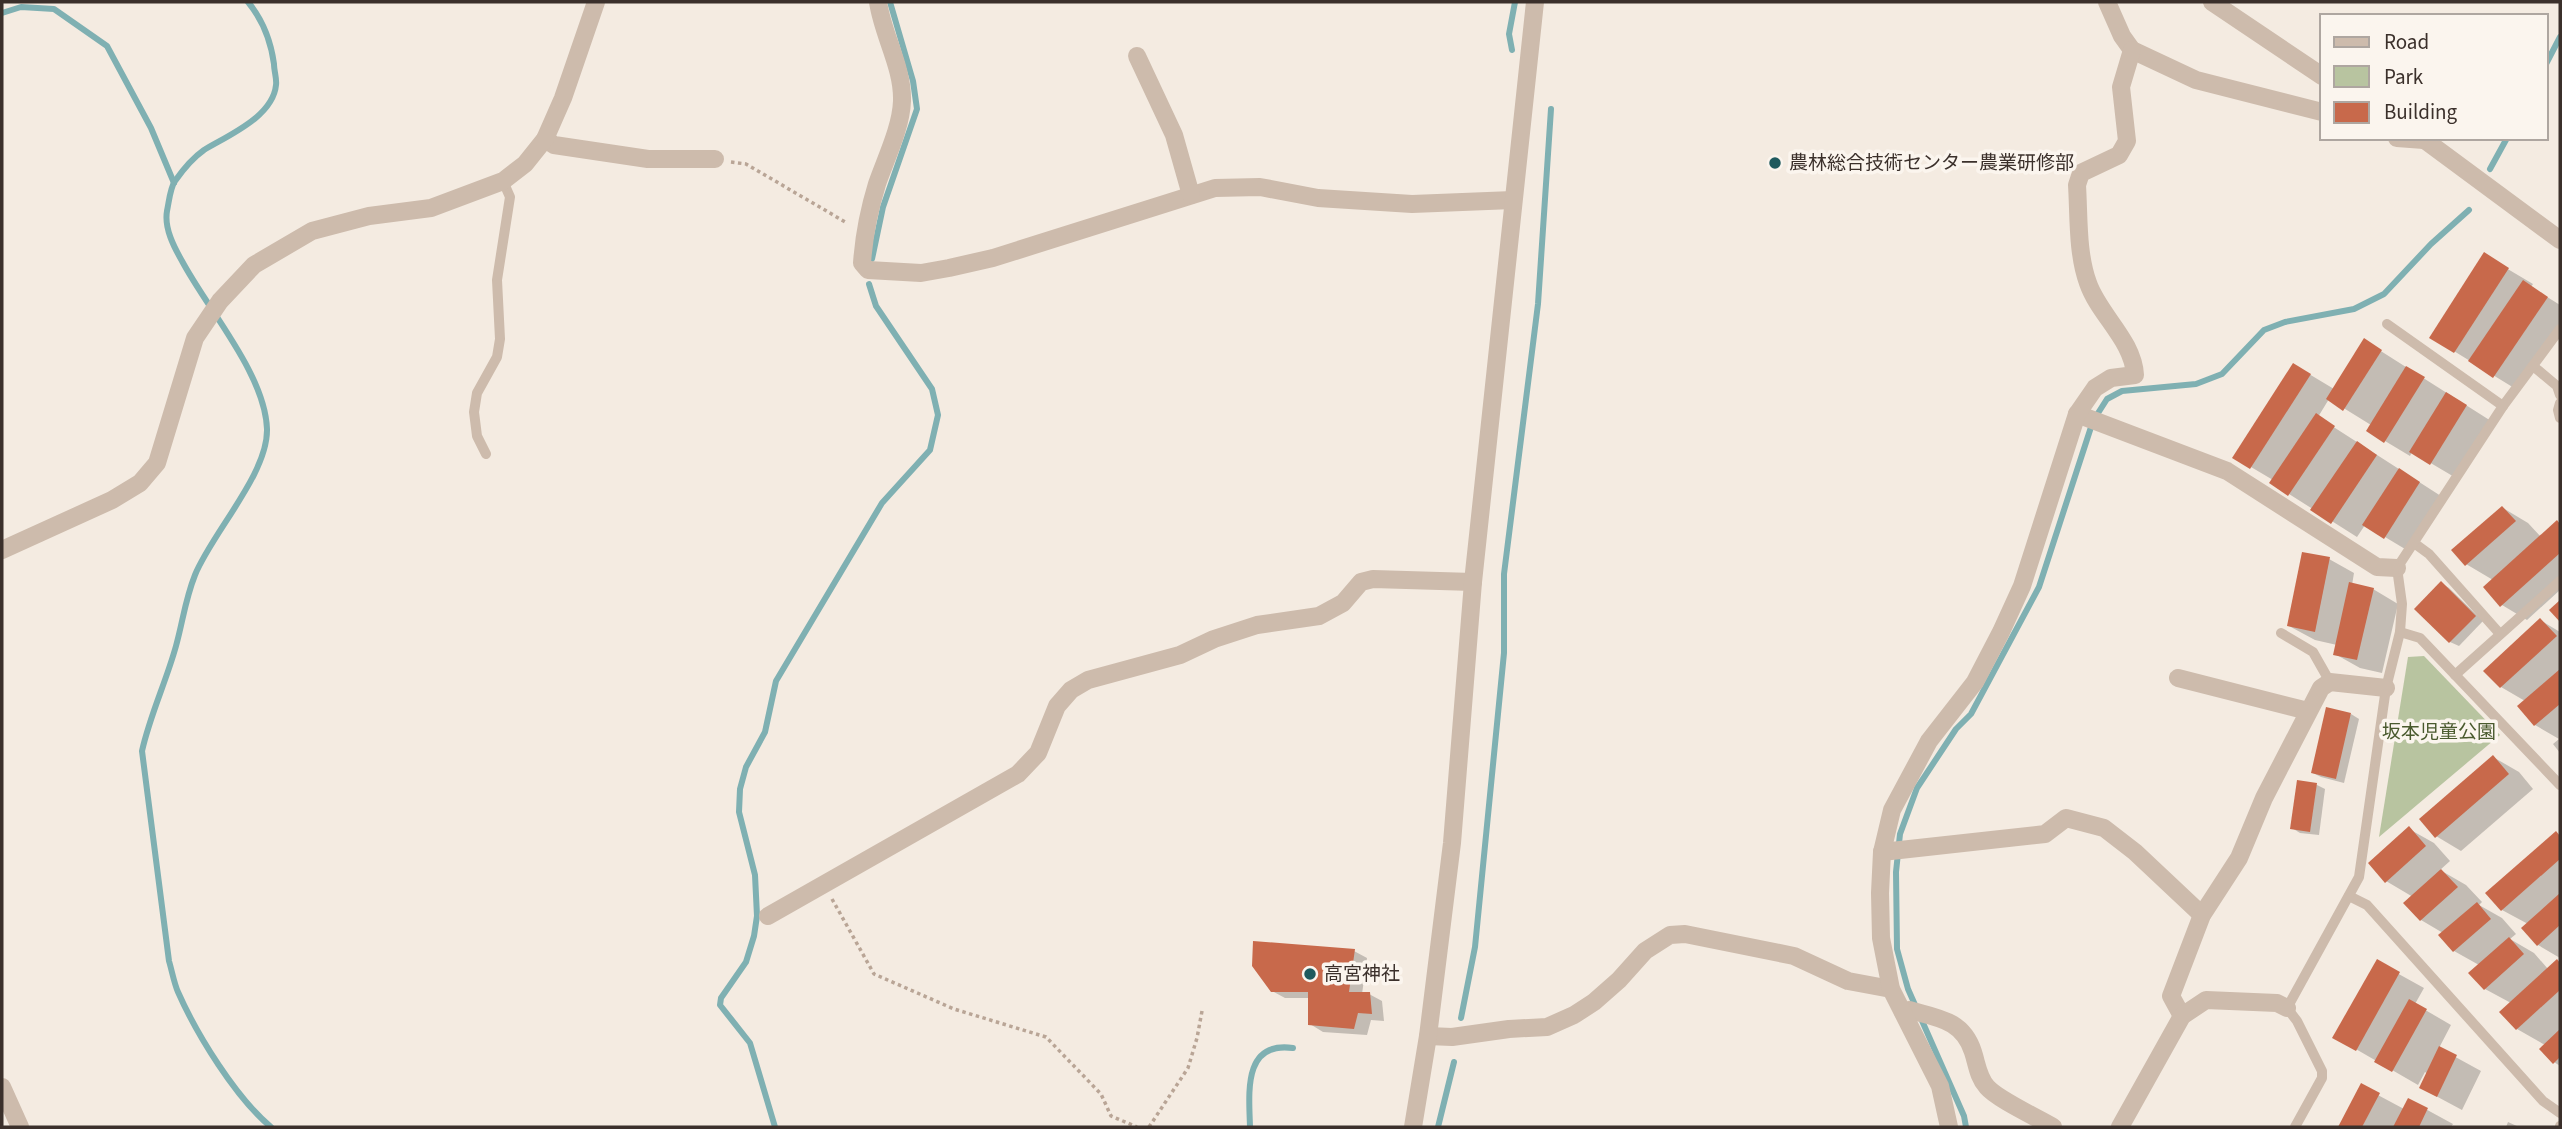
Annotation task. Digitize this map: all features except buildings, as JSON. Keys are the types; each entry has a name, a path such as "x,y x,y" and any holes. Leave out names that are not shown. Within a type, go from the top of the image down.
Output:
{"street":[{"path":"2,550 112,500 141,483 158,463 195,338 220,301 254,265 312,231 369,216 430,208 503,181 524,164 545,139 563,97 596,2"},
{"path":"878,2 881,22 900,76 902,103 868,213 862,263 868,270 921,273 993,258 1215,188 1260,187 1318,198 1412,204 1513,200"},
{"path":"1413,1127 1428,1036 1452,843 1473,582 1535,2"},
{"path":"2107,2 2122,36 2132,50 2196,80 2320,111"},
{"path":"2217,3 2320,75"},
{"path":"1949,1127 1940,1086 1891,989 1881,938 1882,852 1892,810 1898,798 1929,741 1975,682 2022,586 2077,414 2095,388 2111,378 2135,375 2129,351 2088,284 2083,266 2077,185 2081,173 2119,155 2127,141 2121,87 2132,50"},
{"path":"1137,56 1174,135 1191,195"},
{"path":"545,139 554,145 648,159 715,159"},
{"path":"2424,140 2560,240"},
{"path":"2077,414 2227,471 2377,567 2397,568"},
{"path":"768,916 1018,774 1038,753 1057,706 1071,691 1088,680 1180,655 1214,639 1257,625 1320,616 1343,603 1361,582 1373,579 1473,582"},
{"path":"2178,678 2308,711"},
{"path":"2182,1016 2171,996 2202,915 2239,858 2264,798 2322,688 2330,682 2386,688"},
{"path":"1882,852 2045,834 2066,818 2104,828 2136,852 2202,915"},
{"path":"1428,1036 1452,1037 1547,1027 1594,1002 1619,980 1645,951 1670,935 1685,934 1794,956 1848,981 1891,989"},
{"path":"2120,1127 2182,1016 2206,1000 2277,1003 2287,1008"},
{"path":"1903,1012 1909,1010 1949,1020 1962,1030 1988,1089 2053,1127"},
{"path":"2,1087 20,1127"}],"lane":[{"path":"486,454 477,436 474,412 477,393 497,357 500,339 497,280 510,197 503,181"},
{"path":"2387,324 2503,406"},
{"path":"2295,1127 2322,1078 2322,1071 2297,1021 2287,1008 2359,877 2386,688 2400,632 2402,604 2397,568 2503,406 2560,329"},
{"path":"2533,366 2557,386 2560,395"},
{"path":"2560,403 2560,418"},
{"path":"2414,543 2429,554 2500,634"},
{"path":"2455,675 2560,581"},
{"path":"2400,632 2420,638 2560,785"},
{"path":"2281,633 2313,652 2330,682"},
{"path":"2348,896 2367,905 2543,1101 2560,1113"}],"path":[{"path":"715,159 746,164 864,233"},
{"path":"824,885 874,974 954,1009 1046,1037 1101,1094 1111,1116 1137,1127"},
{"path":"1149,1127 1188,1068 1202,1011"}],"green space":[{"name":"坂本児童公園","path":"2424,656 2500,735 2379,837 2408,657"}],"waterway":[{"path":"248,2 262,23 271,47 276,80 273,96 267,107 248,124 196,156 172,187 166,217 170,237 179,256 257,386 267,429 265,446 249,484 195,575 172,659 142,751 169,961 177,988 218,1065 244,1100 271,1127"},
{"path":"872,259 883,207 917,109 913,81 890,2"},
{"path":"1512,50 1509,34 1515,2"},
{"path":"2,13 21,7 54,9 107,46 151,128 174,183"},
{"path":"2548,60 2560,37"},
{"path":"1461,1018 1475,947 1504,653 1504,574 1538,304 1551,109"},
{"path":"2490,169 2506,140"},
{"path":"1966,1127 1964,1116 1908,989 1897,949 1896,872 1900,834 1917,788 1956,729 1971,714 2039,587 2093,421 2107,399 2122,391 2196,384 2222,374 2264,330 2285,322 2354,309 2384,294 2431,244 2469,210"},
{"path":"775,1127 750,1043 720,1005 721,998 746,962 757,916 755,875 739,812 740,789 746,767 765,732 776,681 882,503 930,450 938,415 932,389 876,306 869,284"},
{"path":"1250,1127 1250,1085 1257,1061 1265,1052 1277,1048 1293,1048"},
{"path":"1438,1127 1454,1062"}],"place":[{"name":"農林総合技術センター農業研修部","path":"1775,163"},
{"name":"高宮神社","path":"1310,974"}]}
